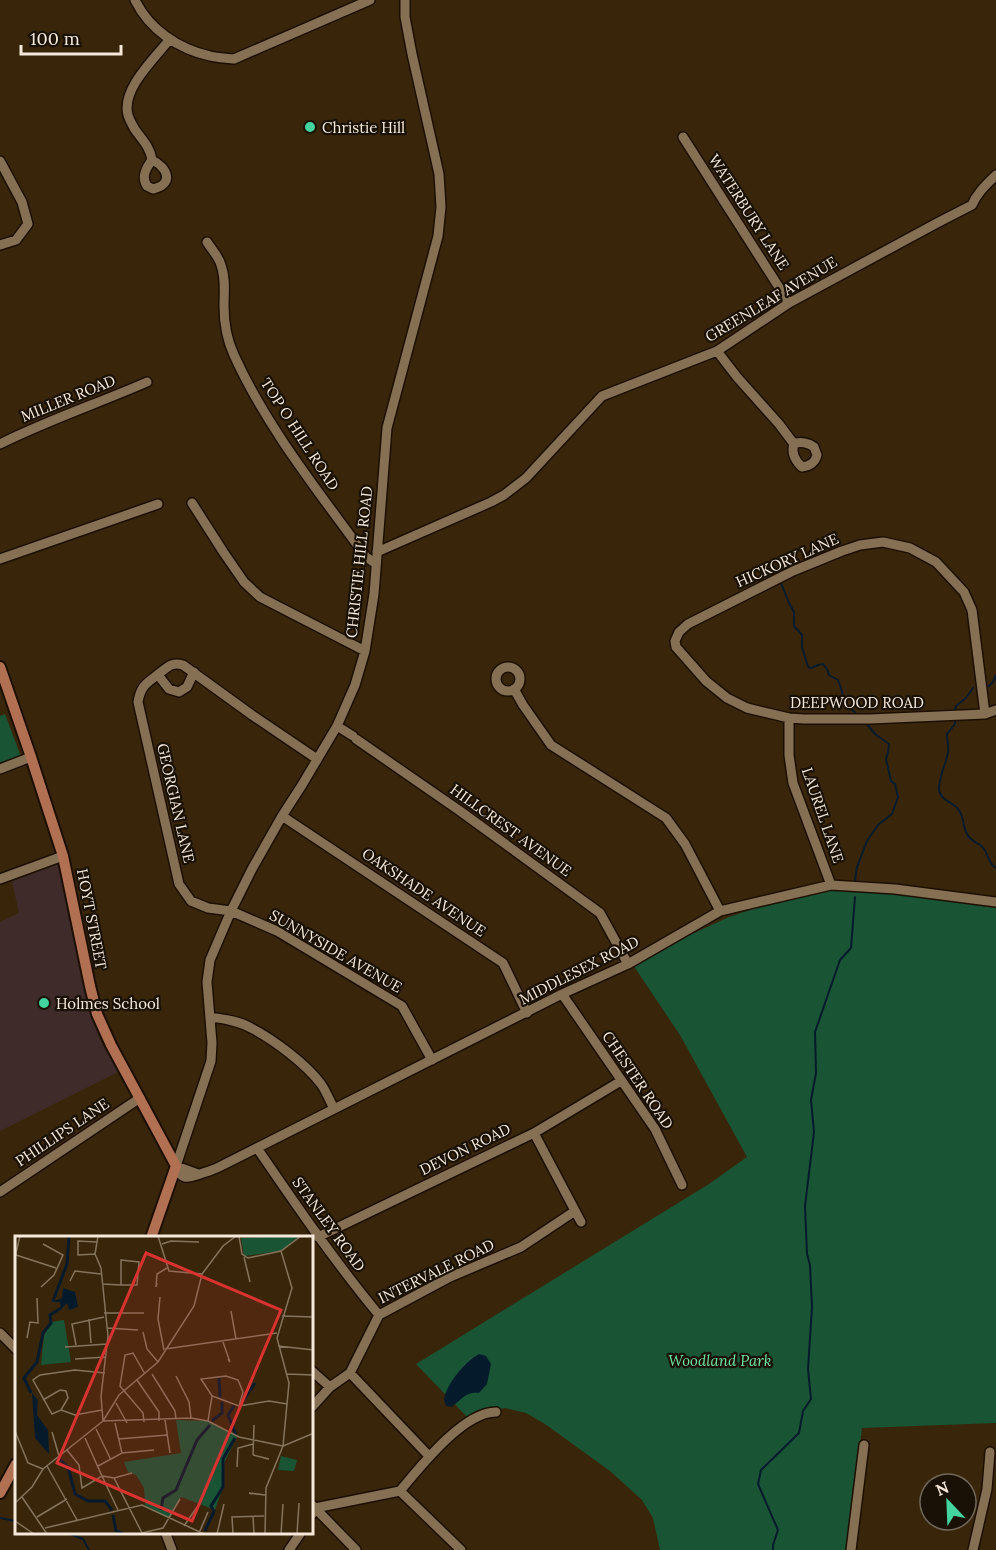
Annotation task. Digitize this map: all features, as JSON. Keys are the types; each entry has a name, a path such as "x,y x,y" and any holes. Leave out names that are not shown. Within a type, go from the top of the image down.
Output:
{"main road":[{"name":"HOYT STREET","path":"1,672 32,758 63,856 97,1014 176,1166"},
{"path":"156,1235 176,1166"},
{"path":"0,1493 15,1466"}],"street":[{"path":"135,0 151,24 170,39 199,53 234,59 370,0"},
{"name":"CHRISTIE HILL ROAD","path":"176,1166 211,1061 212,1043 207,982 210,960 231,911 282,816 337,726 355,685 365,651 374,594 387,428 438,236 441,207 439,174 412,54 405,17 405,0"},
{"path":"152,160 148,146 136,132 128,116 127,102 131,89 140,75 170,39"},
{"name":"WATERBURY LANE","path":"682,137 789,303"},
{"path":"0,161 22,202 28,224 16,240 0,245"},
{"name":"GREENLEAF AVENUE","path":"377,552 504,495 526,478 602,396 717,351 789,303 972,205 976,196 996,175"},
{"name":"TOP O HILL ROAD","path":"207,242 221,264 225,281 226,332 232,352 256,400 283,442 366,557 375,562"},
{"path":"717,351 794,444"},
{"name":"MILLER ROAD","path":"0,444 28,430 147,382"},
{"path":"192,503 237,573 260,597 365,651"},
{"path":"0,559 158,504"},
{"name":"HICKORY LANE","path":"675,641 679,632 688,624 823,558 860,545 883,542 910,548 936,562 964,592 972,610 985,714"},
{"name":"DEEPWOOD ROAD","path":"675,641 676,647 706,681 727,698 747,708 789,718 870,720 985,714 996,710"},
{"name":"GEORGIAN LANE","path":"231,911 208,908 191,901 179,884 137,702 140,691 146,683 170,664 183,665 317,759"},
{"path":"158,675 169,689 176,692 186,687 194,672"},
{"path":"514,689 551,745 666,818 685,843 720,910"},
{"name":"LAUREL LANE","path":"789,718 789,755 793,783 831,885"},
{"name":"HILLCREST AVENUE","path":"337,726 460,811 600,913 628,964"},
{"path":"0,769 32,758"},
{"name":"OAKSHADE AVENUE","path":"282,816 503,963 527,1013"},
{"path":"0,879 63,856"},
{"name":"MIDDLESEX ROAD","path":"176,1166 198,1174 219,1167 562,994 628,964 720,910 831,885 895,889 996,902"},
{"name":"SUNNYSIDE AVENUE","path":"231,911 277,931 402,1006 432,1060"},
{"name":"CHESTER ROAD","path":"562,994 655,1129 682,1185"},
{"path":"210,1017 250,1027 287,1052 307,1068 322,1085 333,1109"},
{"name":"DEVON ROAD","path":"318,1237 534,1133 621,1081"},
{"name":"PHILLIPS LANE","path":"0,1192 140,1098"},
{"path":"534,1133 581,1222"},
{"name":"STANLEY ROAD","path":"257,1148 318,1237 380,1315"},
{"name":"INTERVALE ROAD","path":"314,1405 330,1387 350,1373 380,1315 450,1277 521,1247 575,1211"},
{"path":"0,1333 15,1348"},
{"path":"314,1373 330,1387"},
{"path":"350,1373 429,1456"},
{"path":"314,1509 400,1491 429,1456 452,1435 474,1419 488,1412 496,1412"},
{"path":"851,1550 864,1445"},
{"path":"974,1550 991,1487 990,1452"},
{"path":"400,1491 461,1550"},
{"path":"314,1510 356,1550"},
{"path":"167,1535 172,1550"},
{"path":"289,1550 299,1535"}],"shaded area":[{"name":"Holmes School","path":"58,864 61,869 90,1012 99,1038 118,1072 0,1131 0,922 19,913 12,881"}],"green space":[{"path":"5,714 21,757 0,765 0,716"},
{"name":"Woodland Park","path":"831,889 996,899 996,1423 862,1428 848,1550 660,1550 653,1518 642,1500 610,1471 526,1413 505,1408 478,1412 469,1419 416,1364 709,1184 747,1157 680,1035 631,962 729,917 770,903"}],"water":[{"path":"479,1354 486,1356 491,1364 487,1384 479,1393 467,1395 452,1407 446,1406 444,1400 448,1387 462,1368"}],"waterway":[{"path":"774,566 777,572"},
{"path":"781,583 794,612 794,626 802,635 802,647 808,667 823,664 829,675 838,680 846,707 858,716"},
{"path":"989,686 996,675"},
{"path":"955,710 973,688"},
{"path":"955,721 947,734 948,750 940,779 940,793 958,809 969,837 982,847 991,864 996,868"},
{"path":"855,880 857,867 867,841 878,825 892,814 898,797 895,784 891,781 886,759 889,744 875,734 866,723"},
{"path":"773,1550 778,1530 758,1484 761,1470 799,1433 803,1411 811,1399 808,1369 812,1307 805,1206 814,1132 811,1100 816,1073 815,1032 840,960 851,948 855,897"},
{"path":"0,1518 15,1521"},
{"path":"73,1535 83,1539 89,1550"}],"place":[{"name":"Christie Hill","path":"310,127"},
{"name":"Holmes School","path":"44,1003"}]}
